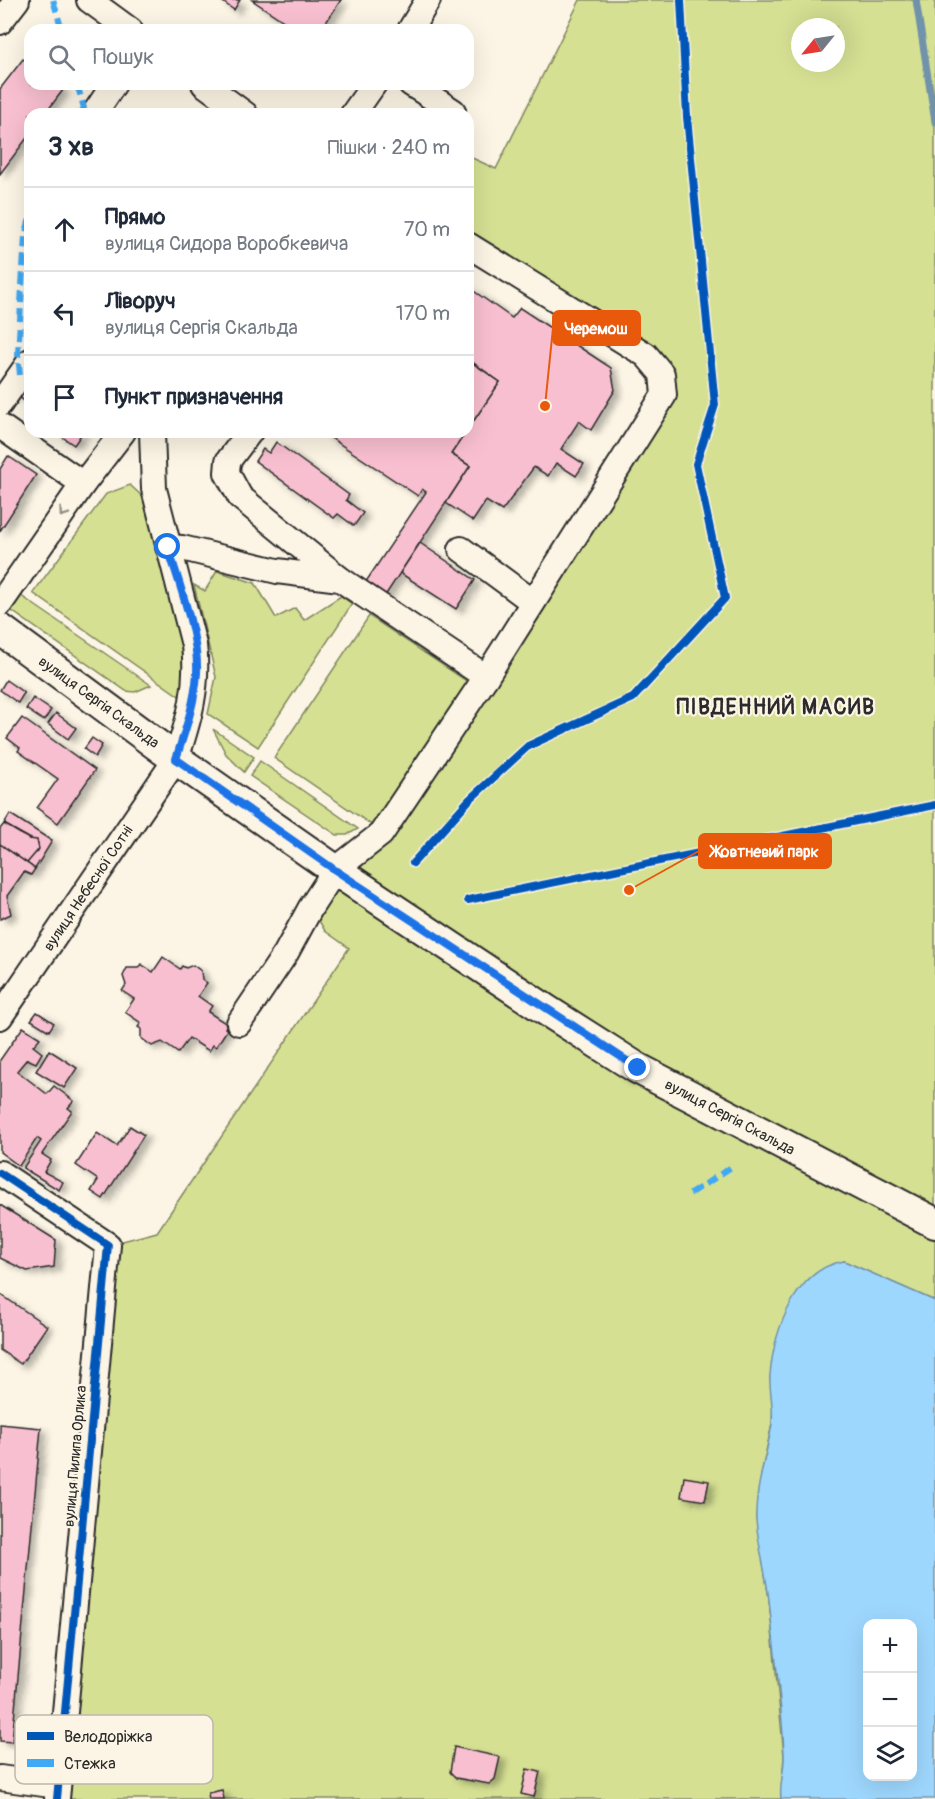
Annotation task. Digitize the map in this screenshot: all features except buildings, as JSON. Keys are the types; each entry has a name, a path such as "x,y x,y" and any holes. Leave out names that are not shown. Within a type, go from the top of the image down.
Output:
{"main road":[{"name":"вулиця Сергія Скальда","path":"0,629 176,759 335,870 638,1068 935,1223"}],"street":[{"path":"0,22 17,0"},
{"path":"89,0 122,24"},
{"path":"414,24 428,0"},
{"path":"98,108 110,90"},
{"path":"212,90 237,108"},
{"path":"357,108 370,90"},
{"path":"420,90 448,108"},
{"path":"239,1023 335,870 381,834 486,677 664,395 662,374 646,356 474,249"},
{"path":"0,404 24,370"},
{"path":"0,426 83,484"},
{"path":"0,604 83,484 118,438"},
{"name":"вулиця Небесної Сотні","path":"0,1017 176,759 192,711 197,671 189,621 154,489 152,438"},
{"path":"245,438 228,460 227,473 240,497 340,579 486,677"},
{"path":"168,547 182,548 277,571 340,579"},
{"path":"461,549 533,602"},
{"name":"вулиця Пилипа Орлика","path":"0,1173 108,1245 65,1715"},
{"path":"0,1778 15,1782"},
{"path":"25,1784 58,1792"}],"green space":[{"path":"580,0 935,0 935,1301 844,1261 770,1377 773,1404 772,1424 762,1470 756,1517 769,1599 784,1756 781,1799 56,1799 57,1784 213,1784 213,1715 64,1715 107,1245 157,1232 349,948 325,931 312,909 373,826 274,758 369,616 468,682 672,396 583,303 474,236 474,159 496,169"},
{"path":"130,485 144,498 151,516 189,667 182,698 33,593 106,494"},
{"path":"217,571 255,583 276,618 295,608 304,620 341,596 352,604 258,747 208,714 216,677 194,585 205,591"},
{"path":"17,593 151,685 135,692 126,691 12,611 11,606"},
{"path":"213,729 254,757 244,772 226,754"},
{"path":"260,761 358,829 347,835 337,835 250,776"}],"water":[{"path":"844,1261 935,1301 935,1799 781,1799 784,1760 782,1715 756,1507 772,1424 770,1375 776,1340 790,1304 812,1276 827,1266"}],"waterway":[{"path":"916,0 935,122"}],"marked path":[{"path":"53,0 60,24"},
{"path":"79,90 84,108"},
{"path":"20,375 18,354 24,253"},
{"path":"690,1194 733,1166"}],"cycle path":[{"path":"413,863 469,800 528,746 633,698 725,598 696,464 715,405 687,117 681,0"},
{"path":"468,900 935,805"},
{"path":"0,1173 108,1245 65,1715"},
{"path":"57,1799 58,1784"}],"place":[{"name":"Черемош","path":"545,406"},
{"name":"Жовтневий парк","path":"629,890"}],"district":[{"name":"ПІВДЕННИЙ МАСИВ","path":"776,707"}],"route":[{"path":"168,547 189,621 197,671 192,711 176,759 335,870 638,1068"}]}
